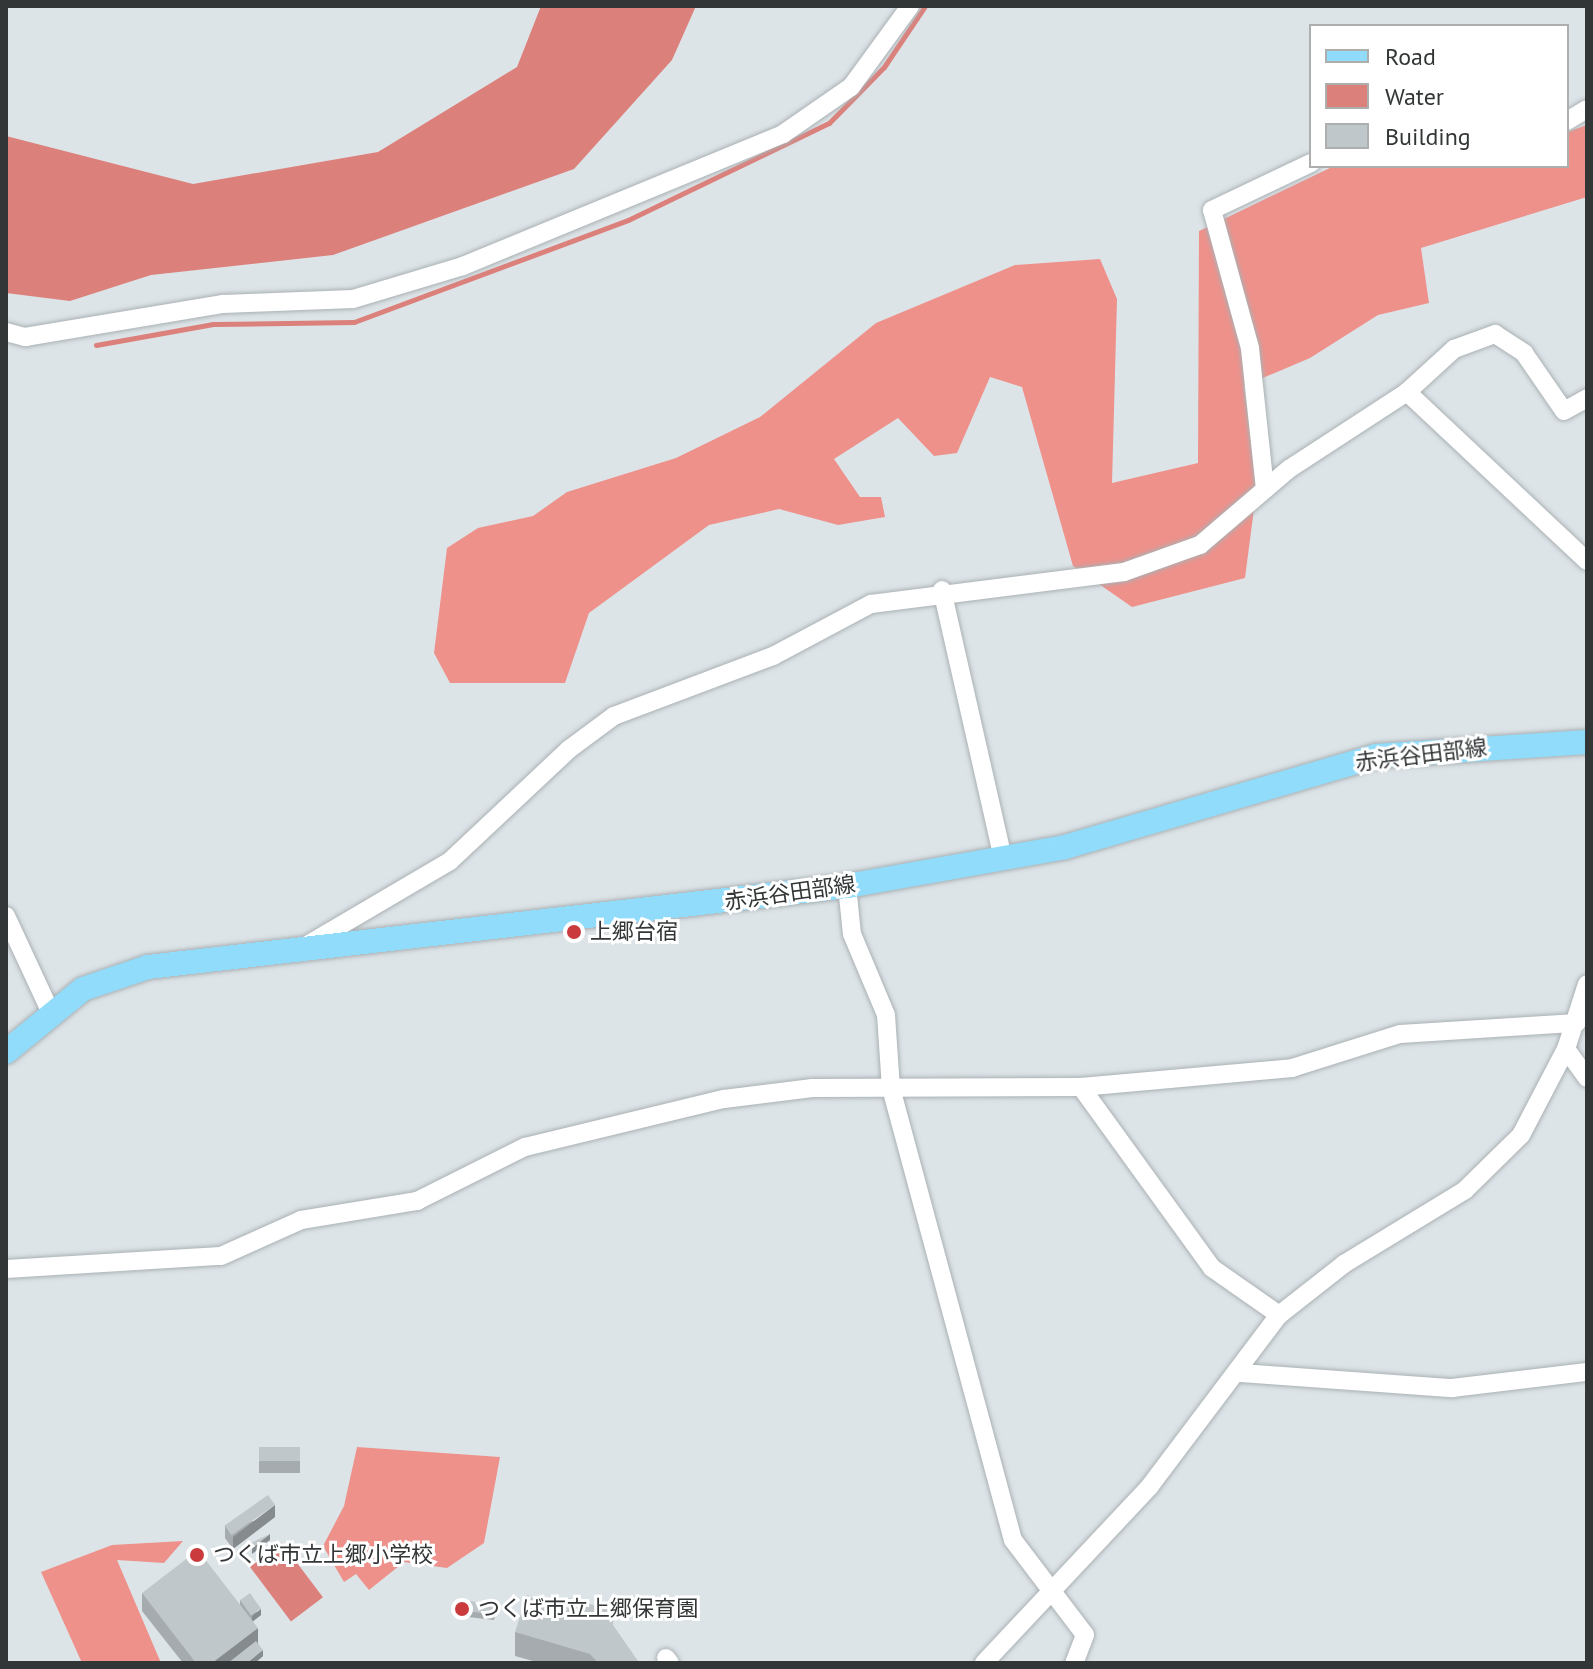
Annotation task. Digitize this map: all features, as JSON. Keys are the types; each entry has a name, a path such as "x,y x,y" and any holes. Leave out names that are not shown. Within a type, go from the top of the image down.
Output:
{"main road":[{"name":"赤浜谷田部線","path":"6,1052 51,1013 117,975 304,947 847,886 1003,858 1376,756 1587,742"}],"street":[{"path":"6,332 25,337 223,304 353,299 463,266 783,134 851,87 910,6"},
{"path":"1569,120 1587,109"},
{"path":"1265,489 1250,348 1212,210 1309,164"},
{"path":"304,947 450,861 568,750 614,716 773,656 871,604 942,590 1124,572 1200,545 1265,489 1407,392 1454,349 1495,334 1524,353 1564,411 1587,398"},
{"path":"1407,392 1587,561"},
{"path":"942,590 1003,858"},
{"path":"847,886 852,934 886,1015 891,1088 1013,1540 1085,1635 1074,1663"},
{"path":"6,916 51,1013"},
{"path":"984,1663 1049,1586 1150,1486 1241,1373 1279,1315 1492,1167 1521,1135 1566,1049 1586,994"},
{"path":"6,1269 221,1256 301,1220 417,1201 525,1147 724,1099 891,1088 1081,1087 1292,1068 1400,1034 1577,1023"},
{"path":"1566,1049 1587,1078"},
{"path":"1081,1087 1212,1268 1279,1315"},
{"path":"1241,1373 1452,1388 1587,1372"}],"shaded area":[{"path":"1587,125 1587,197 1421,248 1429,303 1378,315 1310,358 1244,386 1257,486 1245,578 1132,607 1073,566 1022,387 990,377 957,453 934,456 898,418 834,459 860,497 881,497 885,517 838,525 779,509 709,525 589,613 565,683 450,683 434,653 447,548 478,528 533,516 567,492 676,458 760,417 876,323 1015,265 1100,259 1117,299 1112,483 1198,463 1199,231 1330,168 1569,168 1569,131"},
{"path":"357,1447 500,1457 484,1543 447,1568 404,1562 369,1590 356,1574 344,1582 323,1546 344,1506"},
{"path":"183,1541 164,1563 117,1560 161,1663 82,1663 41,1572 112,1545"}],"water":[{"path":"541,6 696,6 672,60 574,169 333,255 151,275 70,301 6,293 6,136 193,184 378,152 517,67"},
{"path":"282,1543 323,1597 291,1621 250,1567"}],"building":[{"path":"259,1447 300,1447 300,1461 259,1461"},
{"path":"268,1495 275,1505 231,1535 225,1525"},
{"path":"270,1534 252,1548 249,1544"},
{"path":"198,1550 258,1628 212,1663 196,1663 142,1593"},
{"path":"250,1593 261,1609 251,1615 240,1600"},
{"path":"527,1595 567,1611 569,1598 614,1611 613,1625 639,1663 598,1663 590,1654 515,1632"},
{"path":"470,1601 496,1605 494,1615 468,1611"},
{"path":"256,1641 263,1650 247,1663 228,1663"}],"waterway":[{"path":"96,345 213,324 354,322 628,220 829,123 884,67 925,6"}],"place":[{"name":"上郷台宿","path":"574,932"},
{"name":"つくば市立上郷小学校","path":"197,1555"},
{"name":"つくば市立上郷保育園","path":"462,1609"}]}
